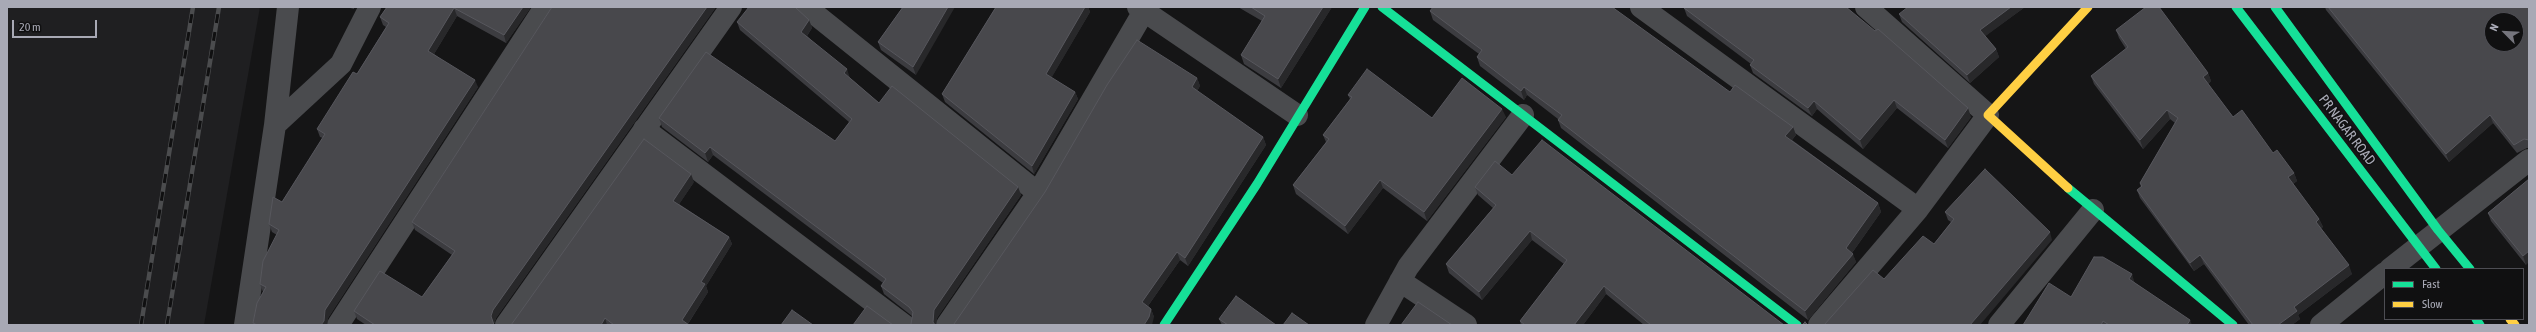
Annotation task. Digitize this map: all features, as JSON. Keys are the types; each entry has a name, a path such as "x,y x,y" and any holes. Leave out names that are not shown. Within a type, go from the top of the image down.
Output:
{"street":[{"path":"244,325 275,125 288,7"},
{"path":"275,125 341,64 370,7"},
{"path":"338,325 545,7"},
{"path":"506,325 731,7"},
{"path":"806,7 1038,193"},
{"path":"1164,325 1257,184 1297,115 1365,7"},
{"path":"1382,7 1797,325"},
{"path":"1641,7 1918,209"},
{"path":"1866,7 2093,210 2233,325"},
{"path":"1819,325 1918,209 1988,115 2088,7"},
{"name":"PR NAGAR ROAD","path":"2236,7 2435,268"},
{"name":"PR NAGAR ROAD","path":"2275,7 2438,230 2469,268"},
{"path":"946,325 1038,193 1141,9 1297,115"},
{"path":"1376,325 1408,267 1523,115"},
{"path":"644,129 904,325"},
{"path":"2391,268 2529,160"},
{"path":"1999,325 2093,210"},
{"path":"2321,325 2384,274"},
{"path":"1400,281 1466,325"}],"shaded area":[{"path":"7,7 260,7 204,325 7,325"}],"building":[{"path":"387,7 523,7 504,35 454,8 428,51 475,80 325,310 324,321 321,325 257,325 253,323 257,303 266,287 260,284 263,261 279,230 269,224 273,197 282,202 325,134 317,129 353,72 357,74 389,23 380,17"},
{"path":"552,7 707,7 493,310 491,316 494,325 375,325 354,311 380,271 422,297 455,251 412,222"},
{"path":"749,7 795,7 809,20 801,32 847,69 844,73 879,103 892,86 1018,187 934,310 933,322 935,325 910,325 913,312 909,307 881,286 886,279 710,147 705,153 659,118 706,52 835,141 852,119 737,22"},
{"path":"903,7 948,7 913,67 878,42"},
{"path":"996,7 1085,7 1046,74 1075,92 1032,166 942,94"},
{"path":"1251,7 1323,7 1278,79 1241,55 1265,16"},
{"path":"1433,7 1612,7 1730,92 1735,85 1793,127 1785,136 1878,203 1846,248 1853,254 1805,311 1558,120 1562,115 1524,87 1521,91 1477,57 1482,50 1430,11"},
{"path":"1846,7 1875,31 1878,29 1968,108 1945,140 1894,100 1860,140 1814,101 1808,108 1750,65 1754,60 1684,8"},
{"path":"1908,7 2011,7 1980,30 1996,49 1967,75 1899,14"},
{"path":"2146,7 2159,7 2208,73 2203,77 2233,117 2242,110 2273,153 2277,150 2294,173 2288,177 2319,219 2316,222 2349,265 2294,307 2297,311 2278,325 2253,325 2200,255 2190,263 2137,190 2142,186 2140,183 2178,118 2167,110 2140,140 2091,76 2128,47 2116,30"},
{"path":"2328,7 2529,7 2529,140 2524,139 2514,145 2490,115 2446,154"},
{"path":"1137,40 1197,78 1192,87 1263,137 1185,258 1177,252 1142,302 1151,309 1149,317 1144,325 953,325 1045,192 1107,85"},
{"path":"1367,69 1432,118 1462,78 1502,109 1424,212 1380,180 1345,226 1293,185 1329,139 1323,135 1352,97 1348,95"},
{"path":"644,139 691,174 673,201 729,237 701,282 705,284 682,320 689,325 614,325 605,318 601,325 511,325"},
{"path":"1542,140 1784,325 1651,325 1604,286 1574,325 1525,325 1520,321 1567,260 1530,231 1479,292 1446,264 1496,205 1475,187 1495,161 1512,175"},
{"path":"1985,169 2050,232 1970,325 1824,325 1873,270 1884,279 1923,236 1934,244 1954,219 1945,212"},
{"path":"2529,179 2529,251 2523,256 2488,213"},
{"path":"2094,257 2103,257 2132,274 2129,279 2190,320 2187,325 2109,325 2103,321 2101,325 2023,325 2049,283 2071,297"},
{"path":"1236,296 1276,325 1228,325 1219,319"},
{"path":"1418,302 1452,325 1401,325"},
{"path":"867,306 893,325 853,325"},
{"path":"792,310 813,325 781,325"},
{"path":"1292,313 1309,325 1283,325"}],"railway":[{"path":"141,325 193,7"},
{"path":"167,325 219,7"}],"traffic: fast":[{"path":"1164,325 1257,184 1365,7"},
{"path":"1382,7 1797,325"},
{"path":"2236,7 2435,268"},
{"path":"2275,7 2438,230 2469,268"},
{"path":"2068,188 2233,325"},
{"path":"2477,320 2480,325"}],"traffic: slow":[{"path":"2068,188 1988,115 2088,7"},
{"path":"2511,320 2515,325"}]}
